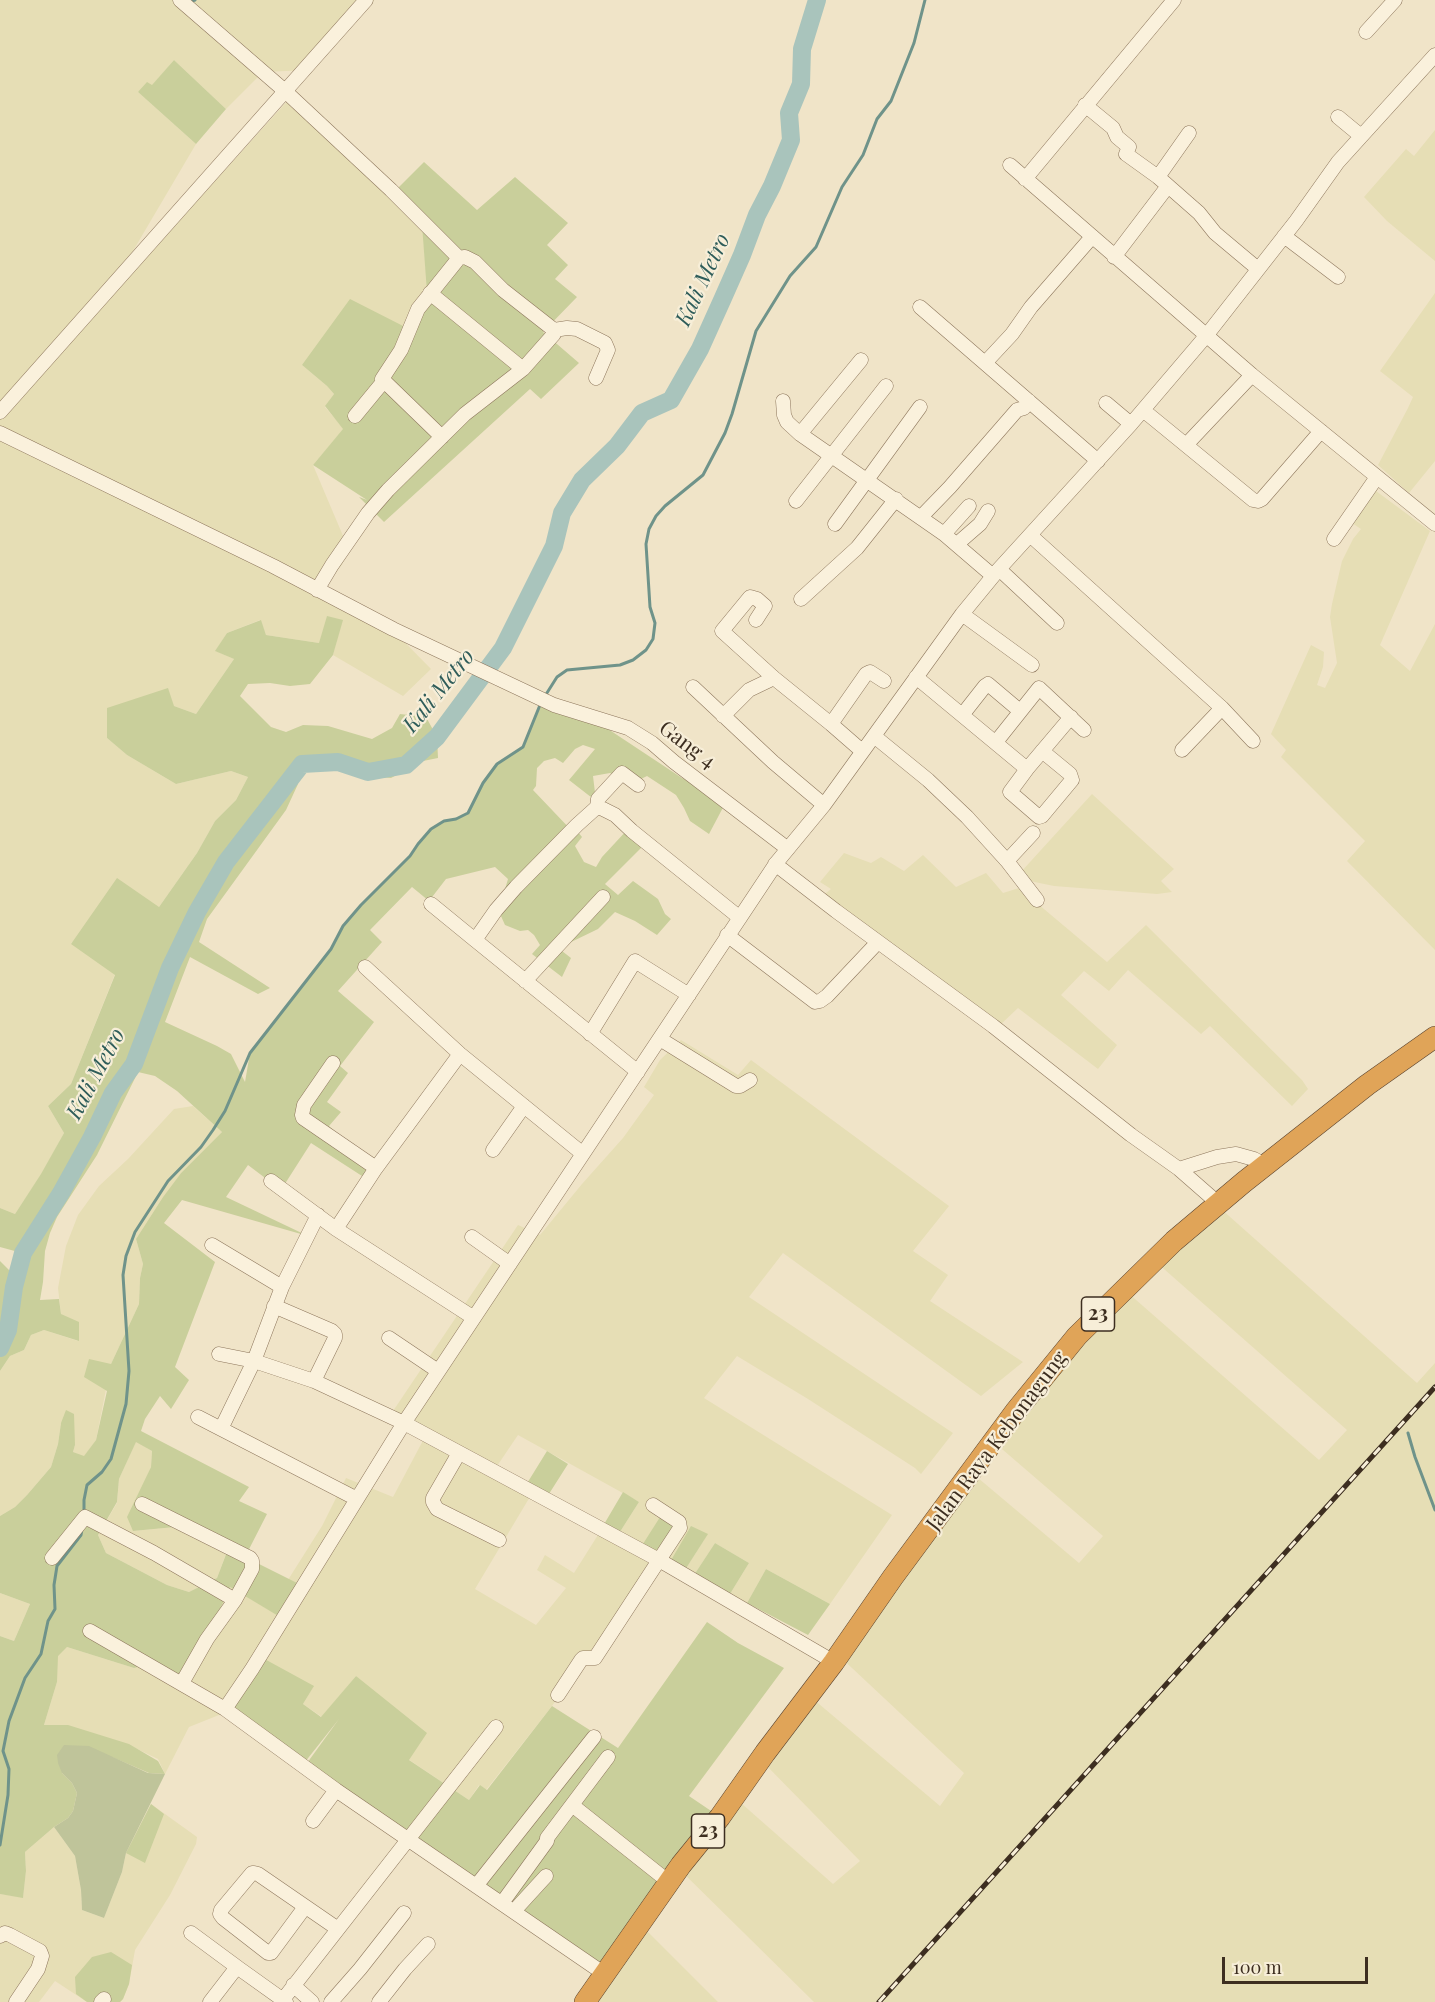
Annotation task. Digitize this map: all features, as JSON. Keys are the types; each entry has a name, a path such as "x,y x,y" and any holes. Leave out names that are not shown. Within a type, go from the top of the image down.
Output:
{"highway":[{"name":"Jalan Raya Kebonagung","path":"834,1662 893,1577 1046,1371 1077,1336 1174,1241 1265,1165 1367,1085 1435,1037"},
{"name":"23","path":"585,2002 669,1882 720,1817 834,1662"}],"street":[{"path":"180,0 285,92 459,258"},
{"path":"0,412 366,0"},
{"path":"1025,179 1174,0"},
{"path":"1366,32 1395,0"},
{"path":"225,1708 252,1669 404,1423 781,857 824,805 916,677 996,573 1131,424 1206,336 1338,162 1435,55"},
{"path":"1086,105 1113,128 1116,137 1129,147 1126,153 1163,182 1198,213 1215,233 1258,269"},
{"path":"1338,117 1361,136"},
{"path":"1114,257 1163,182 1190,133"},
{"path":"1010,165 1091,238 1252,375 1435,524"},
{"path":"1284,236 1338,277"},
{"path":"985,363 1012,334 1031,307 1091,238"},
{"path":"355,416 383,382 383,376 410,333 418,309 459,258 465,256 475,262 503,290 554,330 577,329 605,343 608,350 596,378"},
{"path":"430,293 523,369"},
{"path":"920,307 1098,461"},
{"path":"317,590 368,513 404,472 465,414 523,369 554,334 554,330"},
{"path":"800,434 861,360"},
{"path":"1186,445 1252,375"},
{"path":"383,382 442,437"},
{"path":"796,501 886,386"},
{"path":"783,401 787,422 800,434 944,534 1057,623"},
{"path":"921,518 1017,410 1024,408 1029,401"},
{"path":"1106,404 1131,424"},
{"path":"835,524 921,407"},
{"path":"1143,410 1253,500 1258,501 1321,431"},
{"name":"Gang 4","path":"0,433 273,566 393,629 554,705 628,728 652,743 878,942 1179,1169 1219,1204"},
{"path":"1334,539 1377,477"},
{"path":"801,598 857,548 896,499"},
{"path":"944,534 969,506"},
{"path":"957,544 980,524 988,511"},
{"path":"1030,535 1222,708 1253,741"},
{"path":"756,620 765,606 757,599 750,597 722,631 774,678 862,751"},
{"path":"963,614 1032,665"},
{"path":"831,724 866,674 870,672 885,681"},
{"path":"916,677 1028,769"},
{"path":"723,716 749,690 774,678"},
{"path":"963,714 988,684 1020,711"},
{"path":"693,687 773,762 824,805"},
{"path":"996,742 1040,688 1084,730"},
{"path":"1182,750 1222,708"},
{"path":"1042,752 1072,777 1071,782 1041,817 1037,817 1010,792 1028,769 1042,752 1071,717"},
{"path":"874,736 968,817 1007,861 1037,900"},
{"path":"475,940 516,887 576,825 597,807 598,799 622,773 638,785"},
{"path":"597,807 615,815 740,918"},
{"path":"1007,861 1034,833"},
{"path":"525,981 603,897"},
{"path":"432,904 638,1072"},
{"path":"728,935 815,1002 827,996 878,942"},
{"path":"590,1034 635,961 689,994"},
{"path":"364,967 460,1054 583,1154"},
{"path":"660,1039 736,1086 750,1080"},
{"path":"336,1230 376,1168 460,1054"},
{"path":"333,1063 304,1105 303,1118 376,1168"},
{"path":"493,1149 524,1106"},
{"path":"1179,1169 1217,1157 1236,1155 1254,1159 1265,1165"},
{"path":"271,1181 336,1230 474,1318"},
{"path":"221,1429 254,1362 282,1287 318,1215"},
{"path":"472,1237 510,1264"},
{"path":"212,1245 282,1287"},
{"path":"274,1306 332,1330 335,1334 314,1381"},
{"path":"389,1338 438,1371"},
{"path":"219,1354 254,1362 314,1381 404,1423 659,1560 834,1662"},
{"path":"198,1417 357,1499"},
{"path":"459,1453 433,1498 433,1502 437,1509 499,1540"},
{"path":"142,1504 252,1561 252,1569 235,1600 207,1639 182,1683"},
{"path":"558,1695 581,1660 595,1658 680,1525 679,1522 653,1505"},
{"path":"52,1558 85,1516 235,1600"},
{"path":"90,1631 225,1708 336,1790 606,1975"},
{"path":"191,1933 283,2001 293,1985 496,1727"},
{"path":"476,1886 594,1737"},
{"path":"508,1907 572,1805 608,1757"},
{"path":"313,1821 336,1790"},
{"path":"572,1805 669,1882"},
{"path":"306,1907 271,1953 220,1914 254,1872 306,1907 338,1929"},
{"path":"508,1907 546,1876"},
{"path":"331,2002 404,1912"},
{"path":"0,1936 5,1933 10,1935 40,1951 42,1956 38,1969 16,2002"},
{"path":"379,2002 428,1944"},
{"path":"210,2002 237,1967"},
{"path":"293,1985 312,2002"}],"shaded area":[{"path":"0,0 374,0 309,70 263,72 226,109 174,60 152,86 138,92 196,144 97,312 291,97 422,224 428,292 410,330 302,365 334,394 325,407 344,429 313,465 349,550 341,566 321,587 374,611 431,669 403,696 333,655 342,621 319,643 266,635 260,620 227,633 216,651 234,659 196,714 174,706 107,738 127,755 176,784 231,771 248,777 236,800 215,821 197,853 159,907 71,943 115,974 71,1084 48,1106 64,1133 42,1174 15,1214 0,1208"},
{"path":"1435,130 1435,261 1387,221 1364,197 1406,149 1414,156"},
{"path":"1435,293 1435,461 1409,493 1378,465 1413,397 1380,371"},
{"path":"1376,491 1430,531 1380,645 1410,671 1435,624 1435,950 1347,861 1365,841 1281,757 1286,750 1271,734 1311,645 1324,652 1323,667 1317,685 1325,688 1337,663 1330,617 1332,604 1342,561 1361,529 1352,523"},
{"path":"1092,794 1174,869 1161,881 1172,892 1157,894 1054,886 1025,880 1020,873"},
{"path":"844,853 871,863 881,857 904,871 923,855 956,887 986,873 1003,893 1019,888 1107,962 1146,925 1302,1080 1308,1089 1292,1106 1210,1026 1201,1034 1128,970 1109,991 1084,971 1061,995 1117,1045 1098,1069 1018,1008 999,1026 821,897 831,889 820,882"},
{"path":"681,1040 738,1075 751,1060 949,1206 913,1251 948,1275 930,1301 1023,1362 981,1396 783,1253 749,1297 953,1433 921,1474 808,1399 737,1356 704,1398 892,1515 830,1604 766,1569 747,1603 730,1594 749,1563 715,1543 694,1575 685,1570 707,1535 670,1562 658,1556 552,1706 486,1790 479,1785 469,1800 408,1759 356,1676 322,1717 303,1704 313,1687 224,1713 189,1727 165,1774 158,1759 131,1746 44,1725 57,1682 57,1656 67,1647 134,1668 218,1614 230,1586 269,1610 322,1526 346,1478 393,1497 427,1433 391,1414 518,1225 540,1235 623,1138 654,1095 644,1087 660,1060","holes":["518,1435 639,1502 618,1535 603,1527 574,1573 545,1555 537,1570 566,1588 536,1625 475,1589 534,1490 495,1469"]},
{"path":"193,1106 222,1132 181,1173 136,1239 143,1264 139,1304 111,1364 96,1440 84,1457 73,1452 75,1445 61,1423 51,1467 15,1507 0,1516 0,1371 10,1356 24,1350 31,1335 44,1330 78,1341 61,1314 58,1288 66,1246 78,1215 99,1186 128,1159 174,1109"},
{"path":"1220,1208 1417,1383 1435,1363 1435,2002 814,2002 673,1863 733,1796 833,1884 860,1861 762,1761 806,1693 940,1806 964,1773 836,1653 965,1467 1079,1563 1103,1536 988,1437 1127,1292 1319,1460 1347,1430 1156,1262"},
{"path":"136,1441 152,1451 151,1467 141,1491 133,1531 175,1527 228,1548 217,1578 189,1592 167,1585 106,1553 98,1535 117,1503 119,1479"},
{"path":"0,1593 30,1604 14,1641 0,1636"},
{"path":"151,1804 197,1837 196,1844 170,1895 135,1950 129,1984 123,1999 120,2002 87,2002 55,1981 39,2002 0,2002 0,1894 23,1897 26,1871 25,1852 54,1827 75,1856 82,1910 104,1918 122,1872 126,1853"},
{"path":"633,1917 718,2002 574,2002"}],"green space":[{"path":"174,60 226,109 196,144 138,92 147,82 152,85"},
{"path":"424,162 477,210 515,177 568,223 547,245 568,265 555,279 577,297 543,332 579,363 541,399 530,389 384,522 359,497 367,500 313,465 343,429 325,406 334,394 302,365 350,299 409,329 427,292 422,225 390,196"},
{"path":"327,616 343,620 333,655 310,684 290,686 270,683 248,684 240,696 271,727 286,732 303,725 328,726 372,739 392,728 400,714 426,717 437,737 438,758 423,761 391,778 366,776 338,762 302,764 298,784 286,810 207,919 199,942 270,988 258,994 190,957 165,1022 231,1054 245,1082 250,1053 331,949 343,926 410,856 431,829 444,821 456,819 468,813 483,783 497,764 523,747 543,700 605,727 682,778 727,800 709,834 690,821 676,795 647,776 633,783 610,773 593,776 596,801 569,780 595,749 583,745 575,749 563,763 555,758 544,761 537,768 536,786 533,790 573,832 574,827 582,837 575,846 584,862 596,867 602,857 628,829 645,844 605,884 618,895 633,881 658,899 665,914 671,919 657,935 615,912 598,929 567,944 562,951 571,958 562,977 532,954 540,945 534,935 528,930 520,931 505,925 496,905 503,896 508,879 495,867 446,879 429,901 412,887 370,930 382,942 338,991 374,1022 340,1066 348,1073 327,1102 341,1112 329,1126 376,1168 362,1176 311,1143 281,1190 248,1165 226,1197 308,1236 182,1200 164,1223 215,1262 175,1367 189,1380 171,1409 160,1396 145,1419 141,1431 249,1487 239,1501 267,1514 245,1557 305,1587 285,1620 230,1587 218,1614 177,1684 147,1664 134,1668 67,1647 58,1656 57,1682 44,1725 68,1725 129,1744 158,1761 165,1774 149,1773 112,1757 62,1773 72,1783 77,1793 73,1811 68,1818 25,1852 26,1871 23,1898 0,1894 0,1636 14,1641 30,1604 0,1593 0,1516 15,1507 51,1467 66,1410 74,1414 75,1445 73,1452 84,1456 96,1440 107,1391 84,1377 89,1359 111,1364 139,1304 143,1264 136,1239 181,1173 222,1132 177,1091 155,1076 138,1072 97,1155 57,1217 45,1251 40,1300 59,1299 61,1314 79,1322 79,1341 44,1330 31,1335 24,1350 10,1356 0,1371 0,1261 16,1277 22,1253 0,1247 0,1208 15,1214 64,1133 48,1106 71,1084 115,975 71,944 117,878 159,907 197,853 215,821 236,800 248,777 231,771 176,784 127,755 107,738 107,708 168,688 174,706 196,714 234,659 215,651 227,633 261,620 266,635 319,643","holes":["136,1442 152,1451 151,1467 127,1517 133,1531 175,1527 228,1549 217,1578 189,1592 167,1585 106,1553 98,1535 117,1502 119,1479"]},
{"path":"547,1451 568,1464 547,1497 526,1485"},
{"path":"623,1492 639,1502 618,1535 603,1526"},
{"path":"662,1514 678,1522 658,1556 641,1547"},
{"path":"691,1526 708,1534 685,1570 670,1562"},
{"path":"715,1543 749,1563 730,1594 694,1575"},
{"path":"766,1569 830,1604 808,1635 747,1603"},
{"path":"707,1622 738,1643 784,1668 689,1796 720,1817 606,1975 476,1883 302,1770 339,1719 301,1767 224,1713 259,1656 314,1686 303,1704 321,1717 356,1676 427,1733 409,1760 469,1800 480,1785 487,1790 552,1706 618,1748"},
{"path":"64,1745 89,1746 148,1773 165,1774 126,1853 122,1872 104,1918 82,1910 75,1856 54,1827 68,1818 73,1811 77,1793 72,1783 62,1773 58,1763 57,1755"},
{"path":"151,1804 164,1814 145,1863 126,1853"},
{"path":"111,1952 132,1965 129,1984 123,1999 120,2002 87,2002 76,1994 75,1977 92,1957"}],"waterway":[{"name":"Kali Metro","path":"0,1348 8,1330 14,1287 23,1253 61,1193 113,1093 134,1064 170,968 197,912 226,862 302,764 338,762 368,772 406,765 437,737 503,648 554,546 562,513 582,480 617,446 642,413 671,400 700,349 791,140 789,113 801,84 802,49 817,0"},
{"path":"545,696 557,677 567,670 620,665 633,660 646,650 653,639 655,623 650,607 646,544 649,529 665,506 703,475 725,433 756,331 790,276 816,247 842,187 863,155 877,119 891,101 914,43 925,0"},
{"path":"84,1513 87,1485 102,1472 111,1459 126,1404 129,1371 123,1275 126,1256 135,1232 168,1181 201,1147 213,1130 225,1111 250,1053 331,949 343,926 410,856 431,829 444,821 456,819 468,813 483,783 497,764 523,747 540,705"},
{"path":"1408,1433 1435,1510"},
{"path":"0,1845 8,1795 9,1769 3,1751 9,1721 25,1678 41,1654 48,1621 55,1609 54,1585 57,1566 81,1535 82,1529"}],"railway":[{"path":"879,2002 1435,1387"}]}
